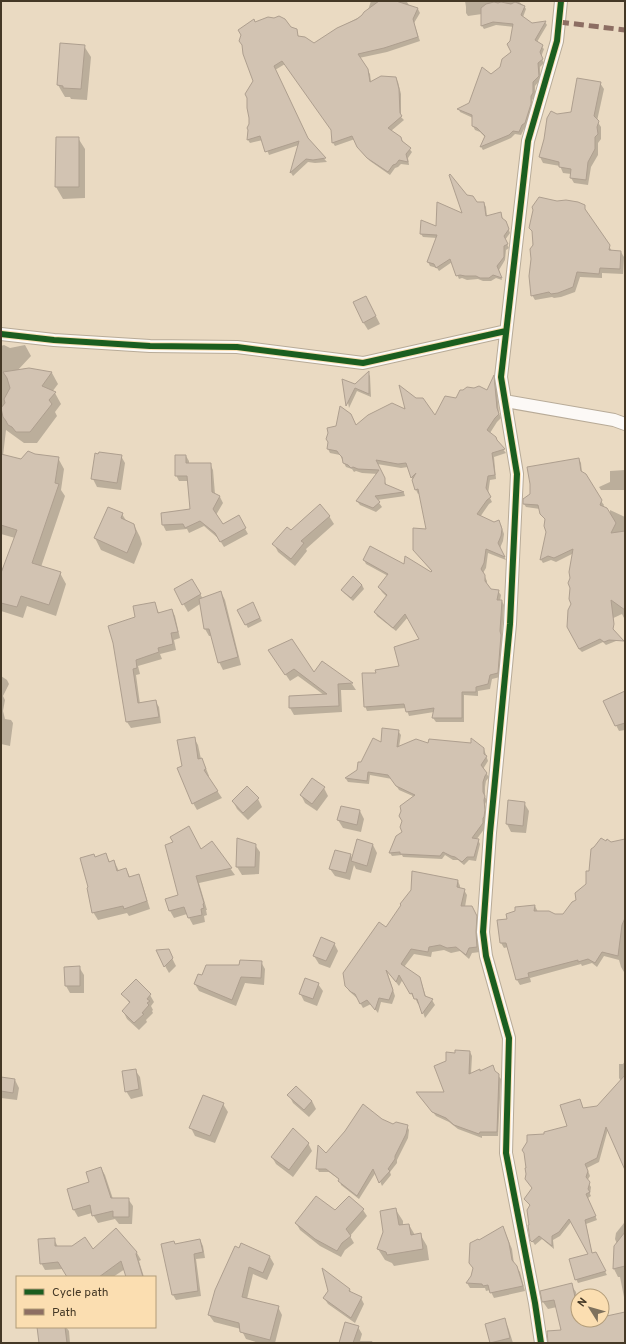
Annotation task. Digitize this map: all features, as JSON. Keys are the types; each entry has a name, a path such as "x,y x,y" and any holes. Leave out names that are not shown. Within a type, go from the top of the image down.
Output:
{"street":[{"path":"541,1343 536,1303 506,1153 509,1038 486,956 483,932 490,833 510,624 517,474 501,377 528,142 557,42 561,1"},
{"path":"1,334 54,340 150,346 237,347 363,363 506,331"},
{"path":"505,401 614,420 625,424"}],"building":[{"path":"379,1 396,1 418,8 413,19 418,37 384,48 358,54 368,69 370,82 381,76 396,77 399,89 400,113 402,116 388,128 401,137 402,141 411,148 406,154 408,162 399,160 388,172 367,158 357,147 352,136 332,143 331,130 282,61 274,66 308,138 326,158 313,160 306,159 290,173 299,141 265,152 260,136 247,140 249,118 247,98 245,94 253,81 243,54 242,45 239,41 241,35 238,30 254,19 255,22 268,17 274,18 279,16 285,19 291,27 297,29 298,36 305,37 314,43 337,28 357,19"},
{"path":"494,2 511,4 515,2 525,6 521,15 532,23 546,21 535,40 543,45 540,52 543,59 538,63 539,76 533,82 531,104 525,123 522,125 519,132 513,131 509,135 480,147 485,136 477,128 472,126 472,115 457,109 469,103 482,67 491,74 500,67 502,59 511,52 507,44 510,41 513,24 493,22 481,26 481,8 486,4"},
{"path":"60,43 85,45 81,89 63,88 63,86 57,85"},
{"path":"577,78 601,82 594,116 599,121 597,127 598,134 595,137 595,149 588,162 586,180 570,178 571,169 559,167 559,162 539,157 544,139 547,118 551,111 557,114 571,112"},
{"path":"56,137 79,137 79,187 55,187"},
{"path":"450,174 467,195 473,196 477,202 484,202 486,216 501,212 502,218 506,221 509,229 504,236 508,244 504,246 504,257 497,266 502,278 493,275 489,278 460,275 456,276 450,259 436,268 434,264 427,262 437,235 420,234 421,220 436,226 437,202 462,213 449,175"},
{"path":"539,197 557,201 566,200 578,202 585,205 585,209 610,245 609,250 621,251 620,269 600,268 599,274 577,272 573,287 558,293 551,294 549,292 531,296 529,276 531,259 530,249 533,245 532,231 529,228 533,210 532,207"},
{"path":"366,296 376,316 363,323 353,302"},
{"path":"29,368 52,372 42,386 56,392 49,400 52,404 30,432 16,432 8,425 3,417 1,408 5,403 4,399 10,388 7,378 3,372"},
{"path":"369,371 369,394 355,388 346,406 342,379 355,384"},
{"path":"494,375 497,408 499,414 487,430 496,437 505,449 492,453 495,475 488,476 486,488 491,497 477,514 494,522 499,520 502,529 498,543 505,557 486,549 484,563 481,569 485,575 485,581 491,589 499,590 497,600 502,600 498,673 490,675 488,684 476,687 476,692 462,692 462,718 432,718 434,708 406,712 404,704 364,707 362,673 376,673 375,670 399,666 394,647 419,639 405,614 393,628 374,612 387,595 378,587 388,574 363,560 370,546 404,564 405,556 431,572 432,571 413,550 413,528 426,529 418,489 415,490 412,480 416,473 411,478 406,463 398,464 376,460 385,478 385,484 404,492 375,496 380,502 373,508 356,501 379,470 351,468 343,463 342,457 337,451 327,449 327,428 336,426 340,406 351,414 356,425 368,415 392,403 405,409 399,385 416,398 423,398 435,415 445,396 456,398 460,390 467,387 474,388 479,386 487,390"},
{"path":"28,451 35,454 59,457 55,483 59,484 32,563 61,572 49,605 21,596 17,607 1,603 1,573 17,530 1,525 1,454 21,459"},
{"path":"99,452 122,455 117,483 91,479 95,453 98,454"},
{"path":"175,455 186,455 186,463 211,463 212,492 220,496 213,509 223,524 239,515 246,528 220,542 215,533 200,521 185,528 183,524 162,525 161,513 190,509 187,476 175,476"},
{"path":"579,458 581,471 586,474 602,500 600,505 607,508 616,523 611,533 625,531 625,610 611,600 614,624 613,629 624,641 609,640 604,642 600,639 579,649 567,627 568,610 571,604 569,599 570,588 568,583 570,578 569,572 573,549 554,558 548,556 540,560 546,532 544,526 545,519 540,514 538,505 523,504 523,499 530,494 527,467"},
{"path":"320,504 330,516 301,541 304,543 291,559 272,544 287,527 291,530"},
{"path":"108,507 123,513 121,518 134,524 136,532 127,553 94,538"},
{"path":"353,576 362,585 351,598 341,590"},
{"path":"192,579 201,594 182,605 174,589"},
{"path":"221,591 238,657 218,663 209,629 204,629 199,599"},
{"path":"155,602 158,613 172,609 178,632 171,633 173,644 158,648 159,652 136,660 137,668 133,669 138,703 156,700 159,717 126,722 113,643 108,626 135,617 133,606"},
{"path":"253,602 260,618 245,625 237,610"},
{"path":"292,639 314,672 322,661 353,683 338,684 339,706 289,708 289,696 327,694 294,669 285,675 268,650"},
{"path":"625,691 625,723 615,726 603,701"},
{"path":"382,728 399,730 397,747 416,739 428,743 429,739 471,743 471,738 484,748 484,754 487,756 481,765 487,773 483,782 485,810 483,823 472,838 479,839 474,857 467,857 462,862 443,852 440,856 400,854 400,852 389,853 396,836 402,832 400,827 402,821 399,816 401,811 400,806 415,795 396,786 388,775 368,772 367,781 345,778 357,770 358,762 361,762 373,738 381,742"},
{"path":"195,737 198,759 202,758 206,769 204,770 218,791 192,804 177,768 182,766 177,740"},
{"path":"312,778 325,787 312,804 300,795"},
{"path":"247,786 259,798 243,813 232,801"},
{"path":"508,800 525,802 523,826 506,824"},
{"path":"341,806 360,810 357,825 337,820"},
{"path":"189,826 201,849 212,841 232,868 196,876 204,903 204,908 201,909 202,915 188,918 184,907 169,911 165,899 178,895 165,845 173,842 170,837"},
{"path":"237,838 256,844 255,867 236,867"},
{"path":"601,838 606,841 607,839 611,842 625,839 625,918 622,925 618,956 602,952 595,963 588,959 578,962 578,960 528,973 529,977 516,980 506,943 500,943 497,920 507,919 506,914 515,911 515,907 535,905 534,911 549,911 555,914 563,914 572,902 576,900 575,893 586,884 586,871 589,871 591,849"},
{"path":"357,839 373,844 367,866 351,861"},
{"path":"335,850 351,854 346,873 329,869"},
{"path":"106,853 109,862 114,860 117,871 126,868 129,877 139,874 147,901 124,909 123,906 92,913 88,887 80,858 94,854 95,857"},
{"path":"412,871 458,880 457,887 465,889 461,906 472,906 477,916 477,947 469,948 466,955 456,947 447,948 440,945 429,947 428,952 411,949 401,964 420,977 425,996 433,999 422,1014 417,999 414,999 412,993 410,994 399,975 396,982 386,970 393,990 389,1000 379,998 375,1010 367,1000 360,1004 355,994 345,986 343,973 379,922 386,927 401,905 400,904 411,890"},
{"path":"321,937 335,943 326,961 313,956"},
{"path":"169,949 173,958 164,967 156,950"},
{"path":"240,960 262,961 261,978 241,977 232,1000 194,984 198,974 202,975 206,965 239,965"},
{"path":"80,966 80,986 65,986 64,967"},
{"path":"305,978 319,983 313,999 299,994"},
{"path":"136,979 151,994 147,999 150,1001 147,1003 149,1005 142,1013 144,1014 134,1023 122,1011 130,1002 121,994"},
{"path":"455,1050 470,1051 469,1074 493,1065 495,1071 499,1074 497,1132 480,1132 479,1134 454,1125 446,1118 432,1112 416,1092 444,1092 434,1066 446,1061 446,1052 455,1053"},
{"path":"136,1069 139,1089 125,1092 122,1071"},
{"path":"625,1075 625,1170 606,1127 597,1158 585,1164 588,1171 586,1177 590,1182 588,1189 590,1192 586,1194 596,1216 585,1220 592,1253 596,1252 606,1271 575,1280 569,1259 588,1254 569,1219 559,1232 552,1236 552,1246 539,1236 532,1242 530,1240 527,1210 530,1205 524,1199 532,1188 525,1179 526,1168 524,1153 522,1150 527,1142 527,1135 544,1134 544,1132 567,1126 560,1105 580,1099 583,1108 597,1106"},
{"path":"1,1077 15,1079 13,1093 1,1091"},
{"path":"296,1086 312,1101 304,1110 287,1095"},
{"path":"203,1095 224,1103 210,1136 189,1128"},
{"path":"363,1104 382,1119 393,1124 396,1122 408,1125 406,1134 395,1156 395,1159 388,1169 390,1171 379,1183 373,1169 357,1196 326,1169 316,1169 318,1145 326,1153 345,1131"},
{"path":"293,1128 309,1143 289,1170 271,1157"},
{"path":"101,1167 111,1198 129,1198 129,1217 113,1217 113,1211 92,1216 90,1205 73,1210 67,1189 89,1182 86,1172"},
{"path":"316,1196 335,1210 349,1196 364,1209 346,1229 351,1236 342,1243 337,1251 315,1239 295,1223"},
{"path":"396,1208 399,1225 409,1224 411,1235 421,1233 423,1249 387,1255 386,1252 377,1249 383,1232 380,1211"},
{"path":"503,1226 509,1243 512,1260 517,1266 523,1286 490,1293 488,1285 483,1286 482,1284 466,1283 471,1276 473,1268 469,1263 470,1243 478,1239 479,1240"},
{"path":"116,1228 137,1252 136,1254 143,1276 126,1276 121,1261 100,1276 66,1276 58,1262 40,1264 38,1239 55,1238 55,1246 72,1246 85,1237 93,1249"},
{"path":"625,1232 625,1266 613,1269 614,1246"},
{"path":"200,1239 203,1252 194,1254 198,1291 172,1295 161,1244 174,1241 175,1244"},
{"path":"241,1243 270,1256 263,1273 249,1267 242,1297 279,1306 270,1340 240,1332 239,1323 208,1315 215,1290 235,1246 239,1248"},
{"path":"322,1268 350,1289 349,1291 362,1297 351,1318 323,1298 328,1291"},
{"path":"572,1283 573,1288 570,1288 570,1328 610,1328 610,1315 625,1312 625,1343 548,1343 547,1331 561,1330 554,1300 542,1302 540,1291"},
{"path":"505,1318 510,1338 490,1343 485,1324"},
{"path":"345,1322 359,1326 353,1343 339,1343"},
{"path":"37,1328 65,1328 67,1343 39,1343"}],"marked path":[{"path":"559,22 625,30"}],"cycle path":[{"path":"541,1343 535,1303 506,1153 509,1038 486,956 483,932 490,833 510,624 517,474 501,377 528,141 557,41 561,1"},
{"path":"1,334 54,340 150,346 237,347 363,363 506,331"}]}
